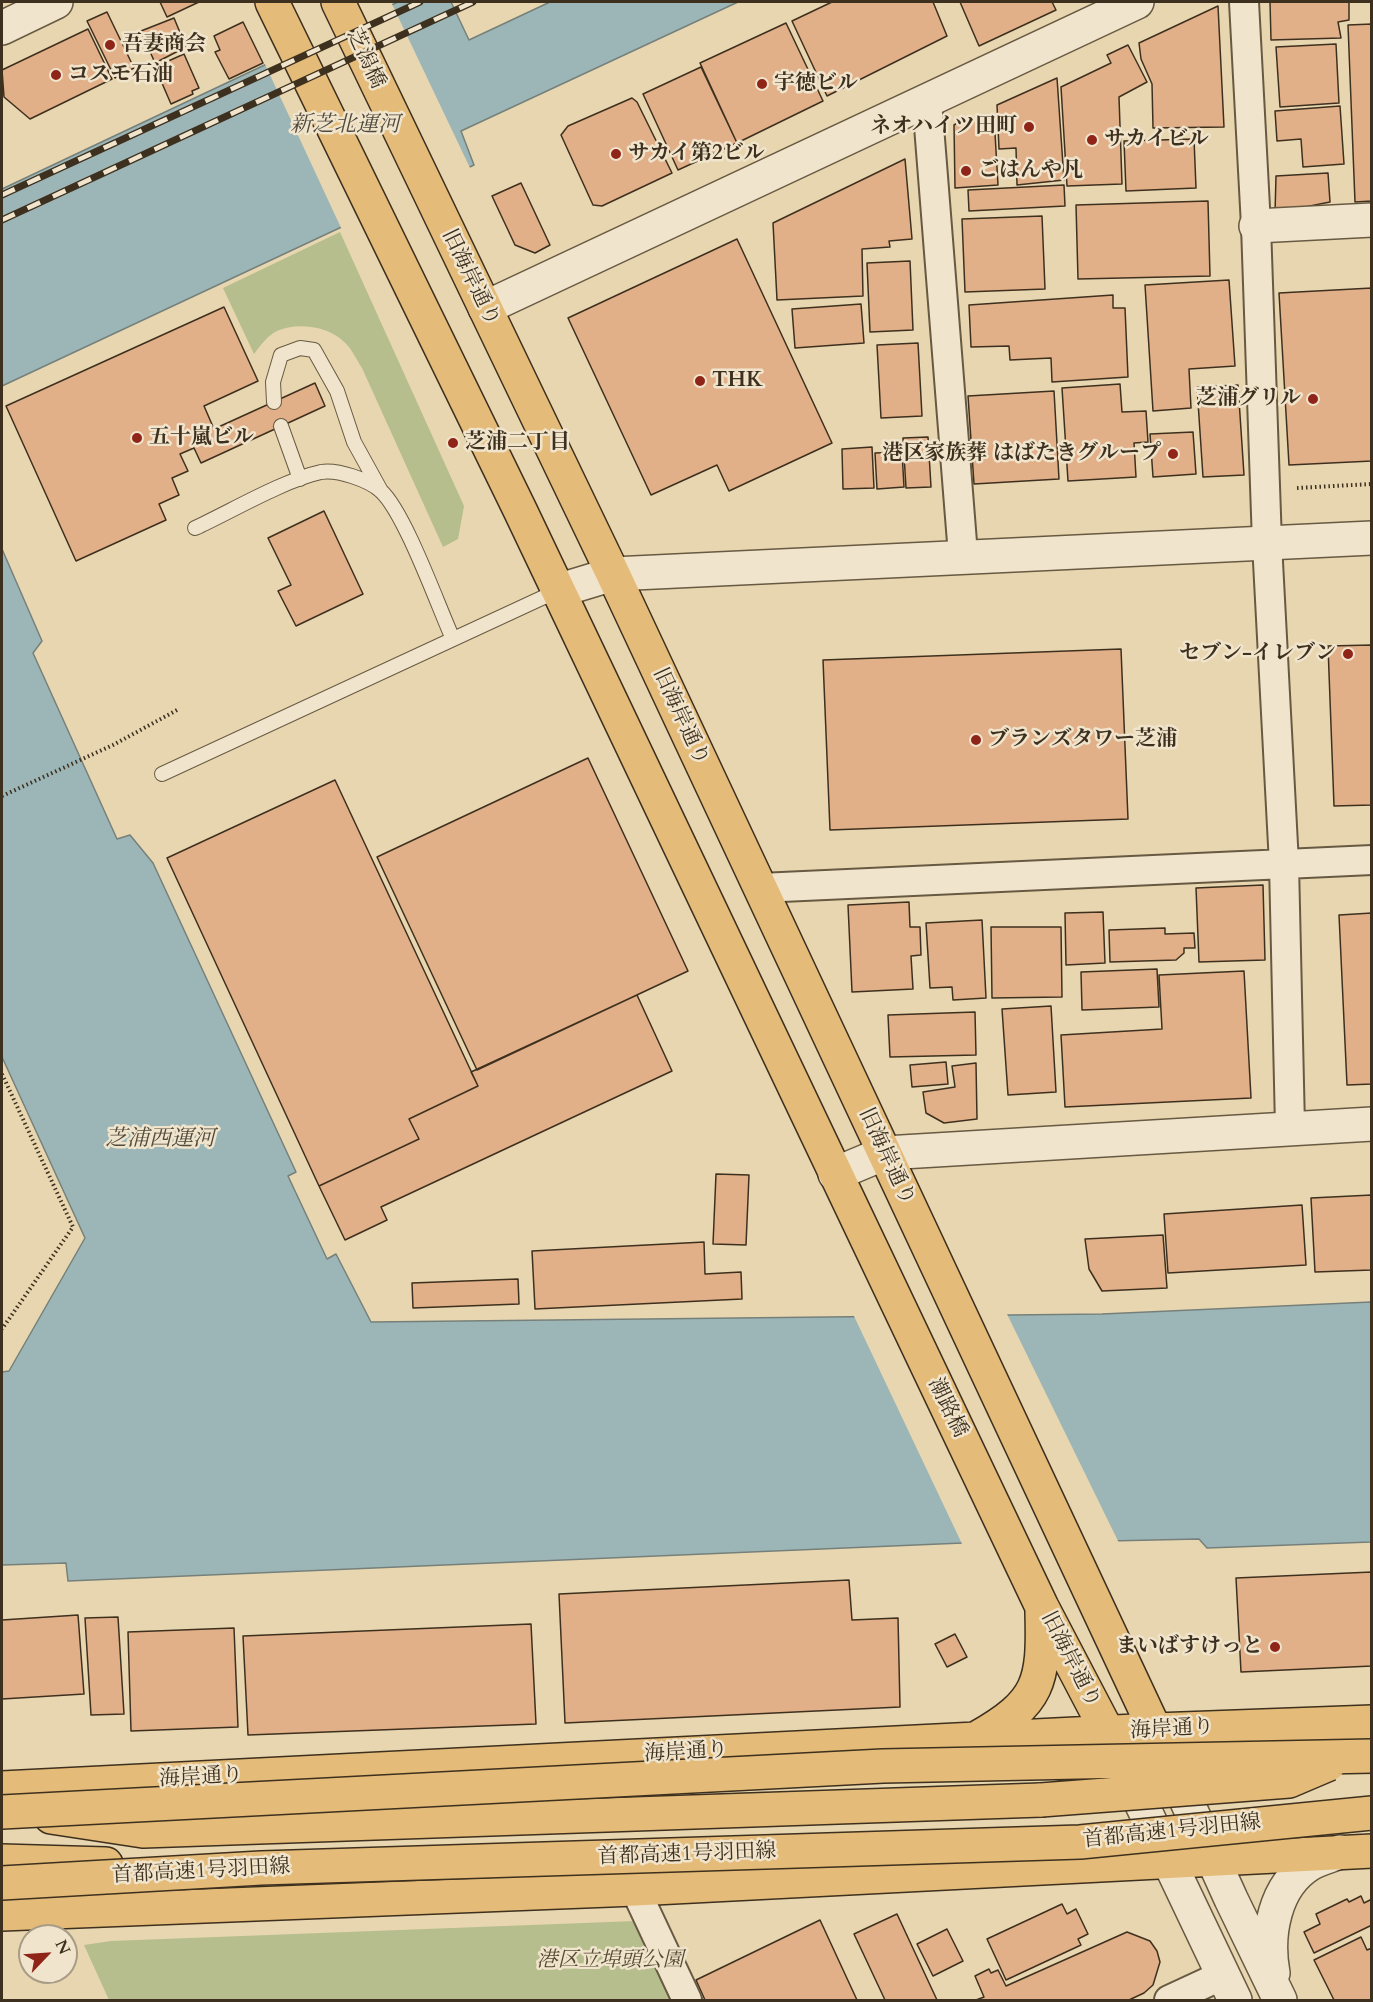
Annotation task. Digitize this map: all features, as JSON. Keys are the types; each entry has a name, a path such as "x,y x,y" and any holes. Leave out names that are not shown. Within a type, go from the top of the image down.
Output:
{"main road":[{"path":"272,2 288,31 835,1174"},
{"name":"芝潟橋","path":"339,4 436,209"},
{"name":"旧海岸通り","path":"436,209 613,574 1155,1730"},
{"name":"潮路橋","path":"835,1174 1038,1598"},
{"path":"976,1739 1003,1723 1033,1694 1041,1676 1038,1598"},
{"name":"旧海岸通り","path":"1038,1598 1107,1733"},
{"name":"海岸通り","path":"2,1788 1155,1730 1371,1722"},
{"path":"2,1811 883,1766 1358,1757"},
{"path":"2,1811 143,1831 1041,1800 1289,1781 1358,1757"},
{"name":"首都高速1号羽田線","path":"2,1882 261,1868 1080,1842 1371,1813"},
{"path":"2,1914 635,1889 1356,1852"},
{"path":"2,1861 261,1868"}],"street":[{"path":"2,28 56,2"},
{"path":"485,308 1137,2"},
{"path":"1244,2 1256,226 1267,543 1284,864 1290,1126"},
{"path":"927,101 963,555"},
{"path":"1256,226 1371,220"},
{"path":"557,591 613,574 963,555 1371,538"},
{"path":"760,888 1371,860"},
{"path":"835,1174 885,1153 1290,1126 1371,1124"},
{"path":"1155,1730 1212,1858 1281,2001"},
{"path":"1107,1733 1229,1988 1169,2001"},
{"path":"1281,2001 1270,1956 1270,1933 1276,1908 1292,1879 1310,1864 1356,1852"},
{"path":"635,1889 687,2001"}],"lane":[{"path":"274,402 273,382 280,355 300,348 314,350 337,391 354,442 381,491 397,513 453,639"},
{"path":"280,426 300,479"},
{"path":"195,528 300,479 323,472 365,482 381,491"},
{"path":"162,774 557,591"}],"path":[{"path":"1295,488 1371,484"},
{"path":"2,796 179,710"},
{"path":"2,1074 73,1227 2,1329"}],"green space":[{"path":"340,232 464,506 458,539 443,547 362,368 348,346 329,332 302,326 285,328 273,333 254,354 223,288"},
{"name":"港区立埠頭公園","path":"636,1921 673,2000 109,2000 84,1945 111,1941"}],"water":[{"name":"新芝北運河","path":"398,2 451,2 469,40 550,2 738,2 461,131 474,165 2,386 2,189"},
{"name":"芝浦西運河","path":"2,549 42,641 33,653 117,839 130,835 153,863 296,1172 288,1176 327,1259 336,1254 371,1322 1102,1314 1371,1302 1371,1542 1207,1548 1199,1539 1108,1541 1104,1537 68,1581 66,1563 2,1565 2,1372 9,1371 85,1238 2,1057"}],"pier":[{"path":"391,2 471,170 342,230 264,62"},
{"path":"1006,1312 1119,1543 1108,1544 1103,1540 963,1546 853,1314"}],"building":[{"path":"160,2 199,2 167,17"},
{"path":"832,2 933,2 947,36 827,96 792,21"},
{"path":"960,2 1052,2 1056,10 979,46"},
{"path":"1270,2 1349,2 1349,20 1338,22 1341,38 1271,40"},
{"path":"1218,6 1224,127 1153,128 1152,84 1141,59 1139,43"},
{"name":"吾妻商会","path":"107,12 134,68 115,78 87,21"},
{"path":"174,18 186,47 155,63 141,31"},
{"path":"243,22 263,63 229,79 215,52 220,50 214,36"},
{"name":"宇徳ビル","path":"786,23 823,101 737,143 700,63"},
{"path":"1372,24 1372,201 1355,202 1348,25"},
{"name":"コスモ石油","path":"88,29 112,79 30,119 4,97 2,70"},
{"path":"1336,44 1339,103 1280,107 1276,47"},
{"name":"サカイビル","path":"1128,45 1147,82 1119,97 1122,184 1067,186 1061,87 1111,63 1107,55"},
{"path":"184,54 199,88 192,91 193,94 171,104 155,67"},
{"path":"701,67 737,143 678,170 643,94"},
{"name":"ネオハイツ田町","path":"1057,78 1064,180 1017,185 1016,148 999,149 997,105"},
{"name":"サカイ第2ビル","path":"632,98 637,102 672,173 602,206 593,205 561,135 568,126"},
{"path":"1340,106 1344,164 1303,167 1301,139 1277,141 1275,111"},
{"path":"994,116 998,185 955,188 954,125 959,122"},
{"path":"1194,139 1196,188 1126,191 1124,141"},
{"path":"905,159 912,239 889,241 890,247 862,249 863,296 777,300 773,223"},
{"path":"1328,173 1330,202 1275,213 1276,176"},
{"path":"521,183 550,245 535,253 515,245 492,196"},
{"path":"1064,185 1065,206 969,211 968,190"},
{"path":"1208,201 1210,276 1078,279 1076,205"},
{"path":"1042,216 1045,289 965,292 962,219"},
{"name":"THK","path":"737,239 832,443 729,491 717,465 651,495 568,318"},
{"path":"910,261 913,330 870,332 867,263"},
{"path":"1229,280 1235,366 1189,369 1191,408 1153,411 1145,285"},
{"path":"1372,288 1372,461 1289,465 1279,293"},
{"path":"1113,295 1113,308 1125,308 1128,377 1052,382 1051,358 1010,360 1009,346 971,347 969,305"},
{"path":"861,304 864,343 795,348 792,309"},
{"name":"五十嵐ビル","path":"224,307 258,381 204,406 214,429 315,383 325,406 201,463 194,448 180,454 188,471 172,478 179,495 159,504 166,520 76,561 6,406"},
{"path":"918,343 922,416 881,418 877,345"},
{"path":"1120,384 1122,412 1146,411 1148,442 1134,443 1136,477 1068,481 1062,388"},
{"path":"1238,385 1244,475 1203,477 1197,387"},
{"path":"1054,391 1059,479 974,484 968,396"},
{"name":"港区家族葬 はばたきグループ","path":"1193,432 1196,474 1153,477 1150,434"},
{"path":"928,437 931,487 906,488 903,438"},
{"path":"872,447 874,488 843,489 842,449"},
{"path":"902,452 904,487 877,489 875,453"},
{"path":"324,511 363,594 296,626 278,591 291,585 268,538"},
{"path":"1372,645 1372,805 1334,806 1328,646"},
{"name":"ブランズタワー芝浦","path":"1121,649 1128,819 830,830 823,660"},
{"path":"588,758 688,971 477,1070 377,857"},
{"path":"335,780 478,1086 409,1119 419,1139 319,1186 167,858"},
{"path":"1263,885 1265,960 1199,962 1196,888"},
{"path":"909,902 910,927 920,927 921,955 911,956 913,989 852,992 848,905"},
{"path":"1103,912 1105,963 1066,965 1065,913"},
{"path":"1372,913 1372,1084 1347,1085 1339,915"},
{"path":"982,920 986,998 953,1000 952,987 930,988 926,923"},
{"path":"991,927 1061,927 1062,997 992,998"},
{"path":"1165,928 1165,934 1194,933 1195,948 1184,948 1184,953 1176,960 1110,962 1109,930"},
{"path":"1157,969 1159,1007 1082,1010 1081,972"},
{"path":"1244,971 1251,1098 1065,1107 1061,1035 1162,1029 1159,975"},
{"path":"637,995 672,1071 381,1207 387,1220 345,1240 319,1186 419,1139 409,1119 478,1086 471,1072"},
{"path":"1051,1006 1056,1092 1008,1095 1002,1009"},
{"path":"975,1012 976,1055 890,1057 888,1015"},
{"path":"946,1062 948,1084 912,1087 910,1065"},
{"path":"976,1063 977,1119 944,1123 926,1113 923,1092 955,1087 952,1066"},
{"path":"716,1174 749,1175 746,1245 713,1244"},
{"path":"1372,1195 1372,1270 1315,1272 1311,1198"},
{"path":"1302,1205 1306,1265 1168,1273 1164,1214"},
{"path":"1163,1235 1167,1288 1102,1291 1089,1269 1085,1239"},
{"path":"704,1242 705,1274 741,1272 742,1299 535,1309 532,1251"},
{"path":"518,1279 519,1304 413,1308 412,1283"},
{"path":"1372,1572 1372,1666 1241,1672 1236,1578"},
{"path":"849,1580 852,1620 898,1618 900,1707 565,1723 559,1594"},
{"path":"78,1615 84,1694 2,1699 2,1620"},
{"path":"118,1617 124,1714 91,1715 85,1618"},
{"path":"531,1624 536,1724 248,1735 243,1636"},
{"path":"234,1628 238,1727 131,1731 128,1632"},
{"path":"955,1634 967,1657 947,1667 935,1644"},
{"path":"1361,1896 1364,1903 1372,1899 1372,1925 1314,1953 1304,1932 1320,1924 1316,1914 1347,1899 1349,1902"},
{"path":"1062,1904 1067,1914 1076,1909 1088,1934 1078,1939 1081,1945 1006,1980 987,1939"},
{"path":"897,1914 937,2000 885,2000 854,1934"},
{"path":"820,1920 857,2000 705,2000 696,1980"},
{"path":"947,1929 963,1961 933,1976 917,1944"},
{"path":"1127,1932 1150,1941 1157,1951 1160,1962 1153,1985 1144,1993 1129,2000 976,2000 984,1997 975,1976 989,1969 991,1973 998,1970 1006,1986"},
{"path":"1361,1937 1367,1950 1372,1948 1372,2000 1334,2000 1314,1960"}],"railway":[{"path":"2,195 420,2"},
{"path":"2,220 473,2"}],"place":[{"name":"吾妻商会","path":"110,45"},
{"name":"コスモ石油","path":"56,75"},
{"name":"宇徳ビル","path":"762,84"},
{"name":"ネオハイツ田町","path":"1029,127"},
{"name":"サカイビル","path":"1092,140"},
{"name":"サカイ第2ビル","path":"616,154"},
{"name":"ごはんや凡","path":"966,171"},
{"name":"THK","path":"700,381"},
{"name":"芝浦グリル","path":"1313,399"},
{"name":"五十嵐ビル","path":"137,438"},
{"name":"芝浦二丁目","path":"453,443"},
{"name":"港区家族葬 はばたきグループ","path":"1173,454"},
{"name":"セブン-イレブン","path":"1348,654"},
{"name":"ブランズタワー芝浦","path":"976,740"},
{"name":"まいばすけっと","path":"1275,1647"}]}
